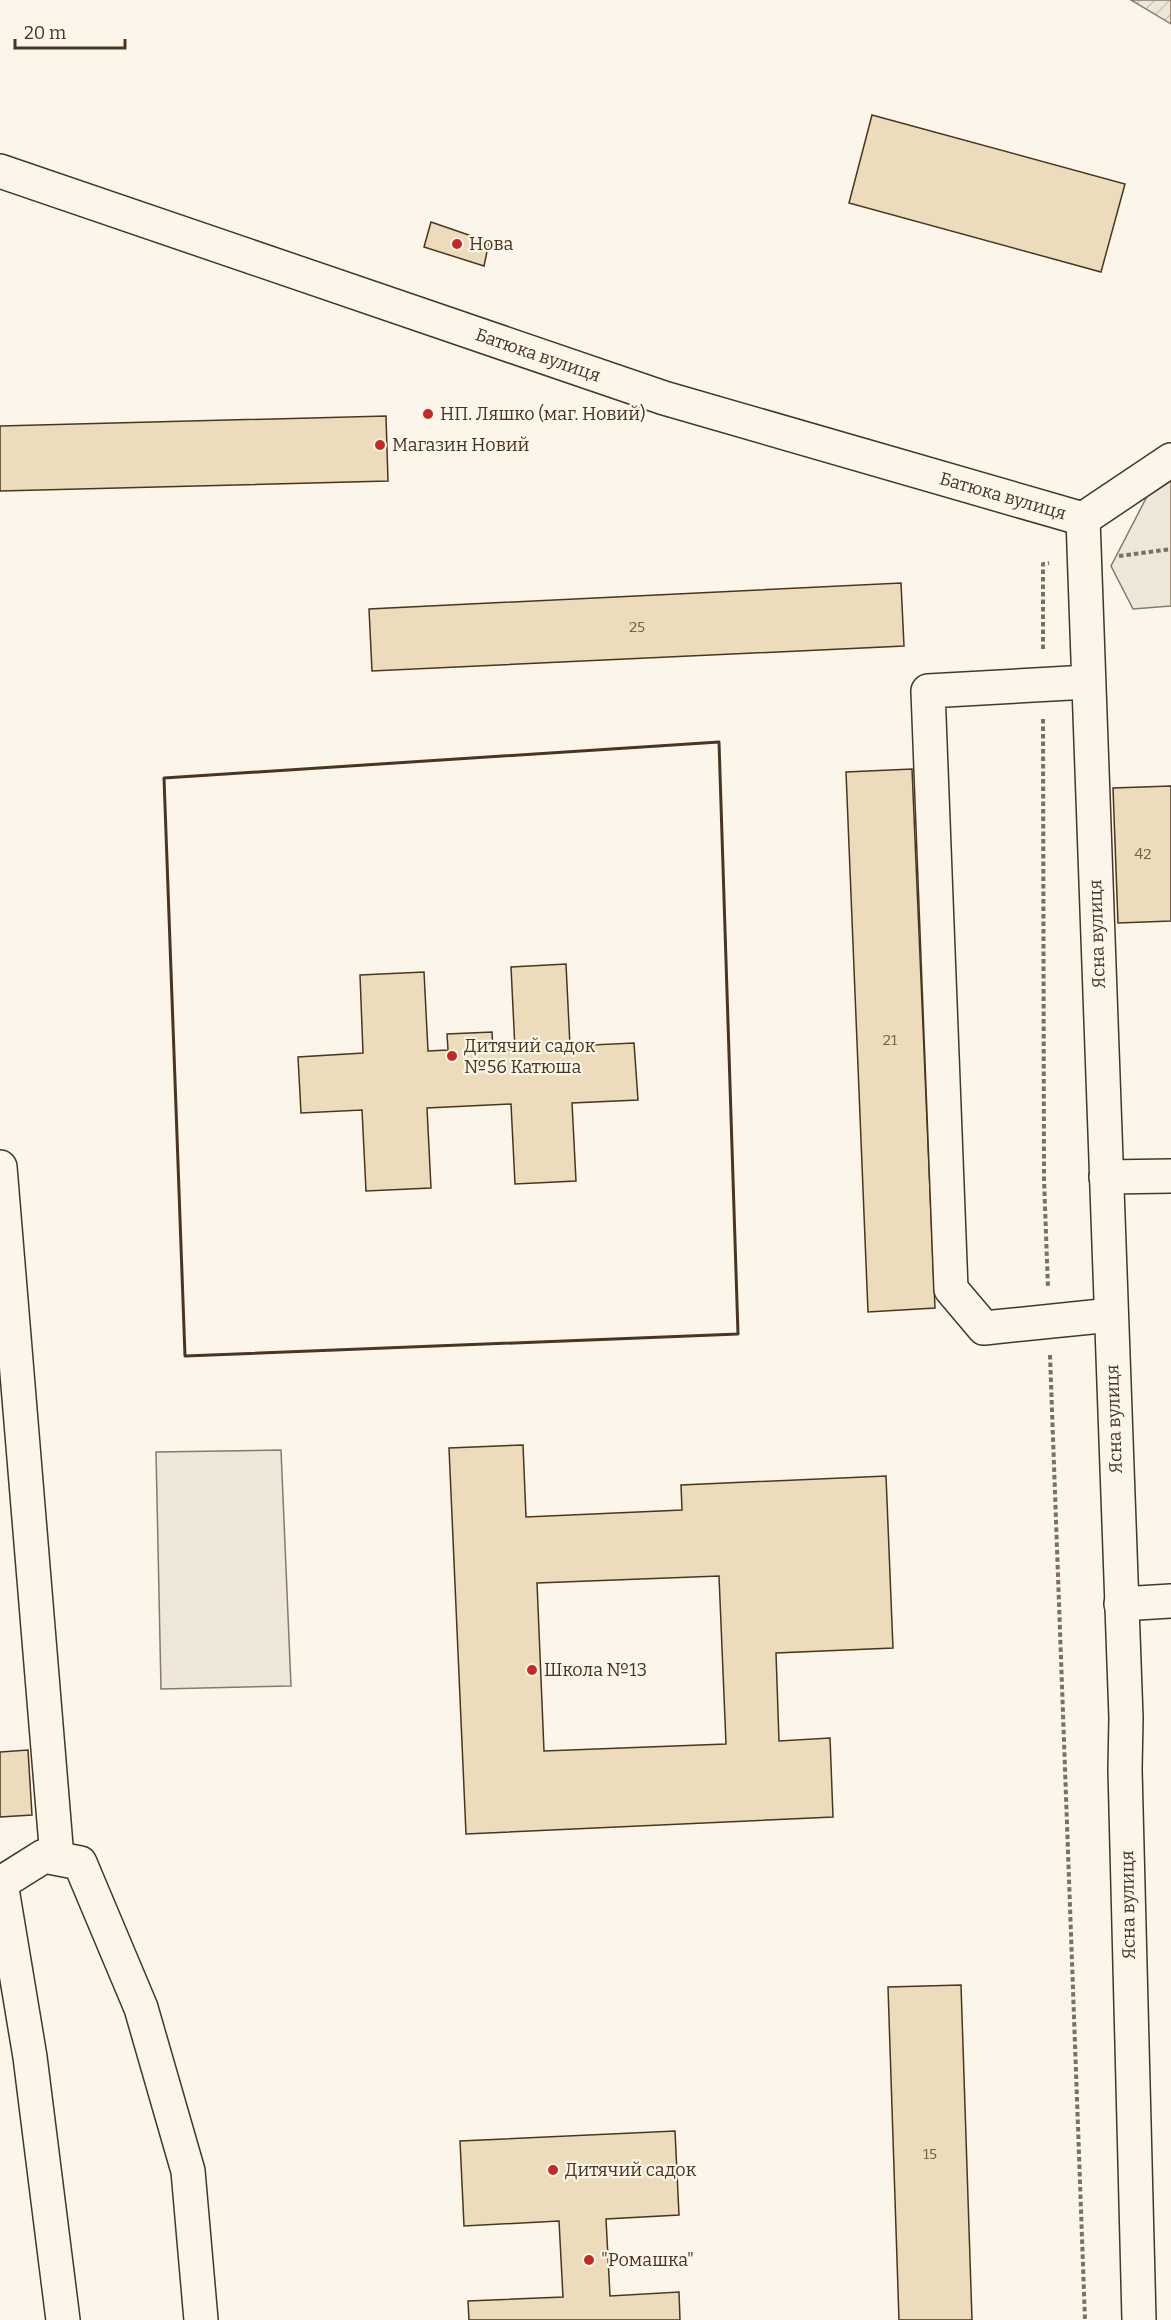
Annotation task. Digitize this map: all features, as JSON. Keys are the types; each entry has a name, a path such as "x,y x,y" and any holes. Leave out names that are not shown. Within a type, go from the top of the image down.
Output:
{"street":[{"name":"Батюка вулиця","path":"0,171 664,399 1083,519"},
{"path":"1083,519 1171,460"},
{"name":"Ясна вулиця","path":"1083,519 1126,1718 1139,2320"},
{"path":"1088,682 928,691 951,1289 984,1328 1111,1315"},
{"path":"0,1167 57,1858"},
{"path":"1106,1177 1171,1176"},
{"path":"1121,1604 1171,1601"},
{"path":"63,2320 30,2057 1,1883 44,1856 80,1863 141,2008 189,2171 201,2320"}],"path":[{"path":"1085,2320 1044,1179 1043,564 1171,549"}],"shaded area":[{"path":"1131,0 1171,0 1171,24"},
{"path":"1171,478 1171,606 1133,609 1111,566 1156,479"},
{"path":"281,1450 291,1686 161,1689 156,1452"}],"building":[{"path":"872,115 1125,184 1101,272 849,203"},
{"name":"Нова","path":"431,222 489,242 484,266 424,247"},
{"path":"386,416 388,481 0,491 0,426"},
{"path":"901,583 904,646 372,671 369,609"},
{"path":"912,769 935,1308 868,1312 846,772"},
{"path":"1171,786 1171,921 1118,923 1113,788"},
{"path":"566,964 570,1046 634,1043 638,1100 572,1103 576,1181 515,1184 511,1104 427,1108 431,1188 366,1191 362,1110 301,1113 298,1057 363,1053 360,975 424,972 428,1051 448,1050 447,1034 492,1032 493,1051 515,1049 511,967"},
{"path":"523,1445 526,1517 682,1510 681,1485 886,1476 893,1648 776,1653 779,1741 830,1738 833,1817 466,1834 449,1448","holes":["719,1576 726,1744 544,1751 537,1583"]},
{"path":"28,1750 32,1815 0,1817 0,1752"},
{"path":"961,1985 972,2320 899,2320 888,1987"},
{"path":"675,2131 679,2215 606,2219 610,2296 679,2292 680,2320 469,2320 468,2301 563,2297 559,2221 464,2226 460,2141"}],"wall":[{"path":"719,742 738,1334 185,1356 164,778 719,742"}],"place":[{"name":"Нова","path":"457,244"},
{"name":"НП. Ляшко (маг. Новий)","path":"428,414"},
{"name":"Магазин Новий","path":"380,445"},
{"name":"Дитячий садок №56 Катюша","path":"452,1056"},
{"name":"Школа №13","path":"532,1670"},
{"name":"Дитячий садок","path":"553,2170"},
{"name":"\"Ромашка\"","path":"589,2260"}]}
